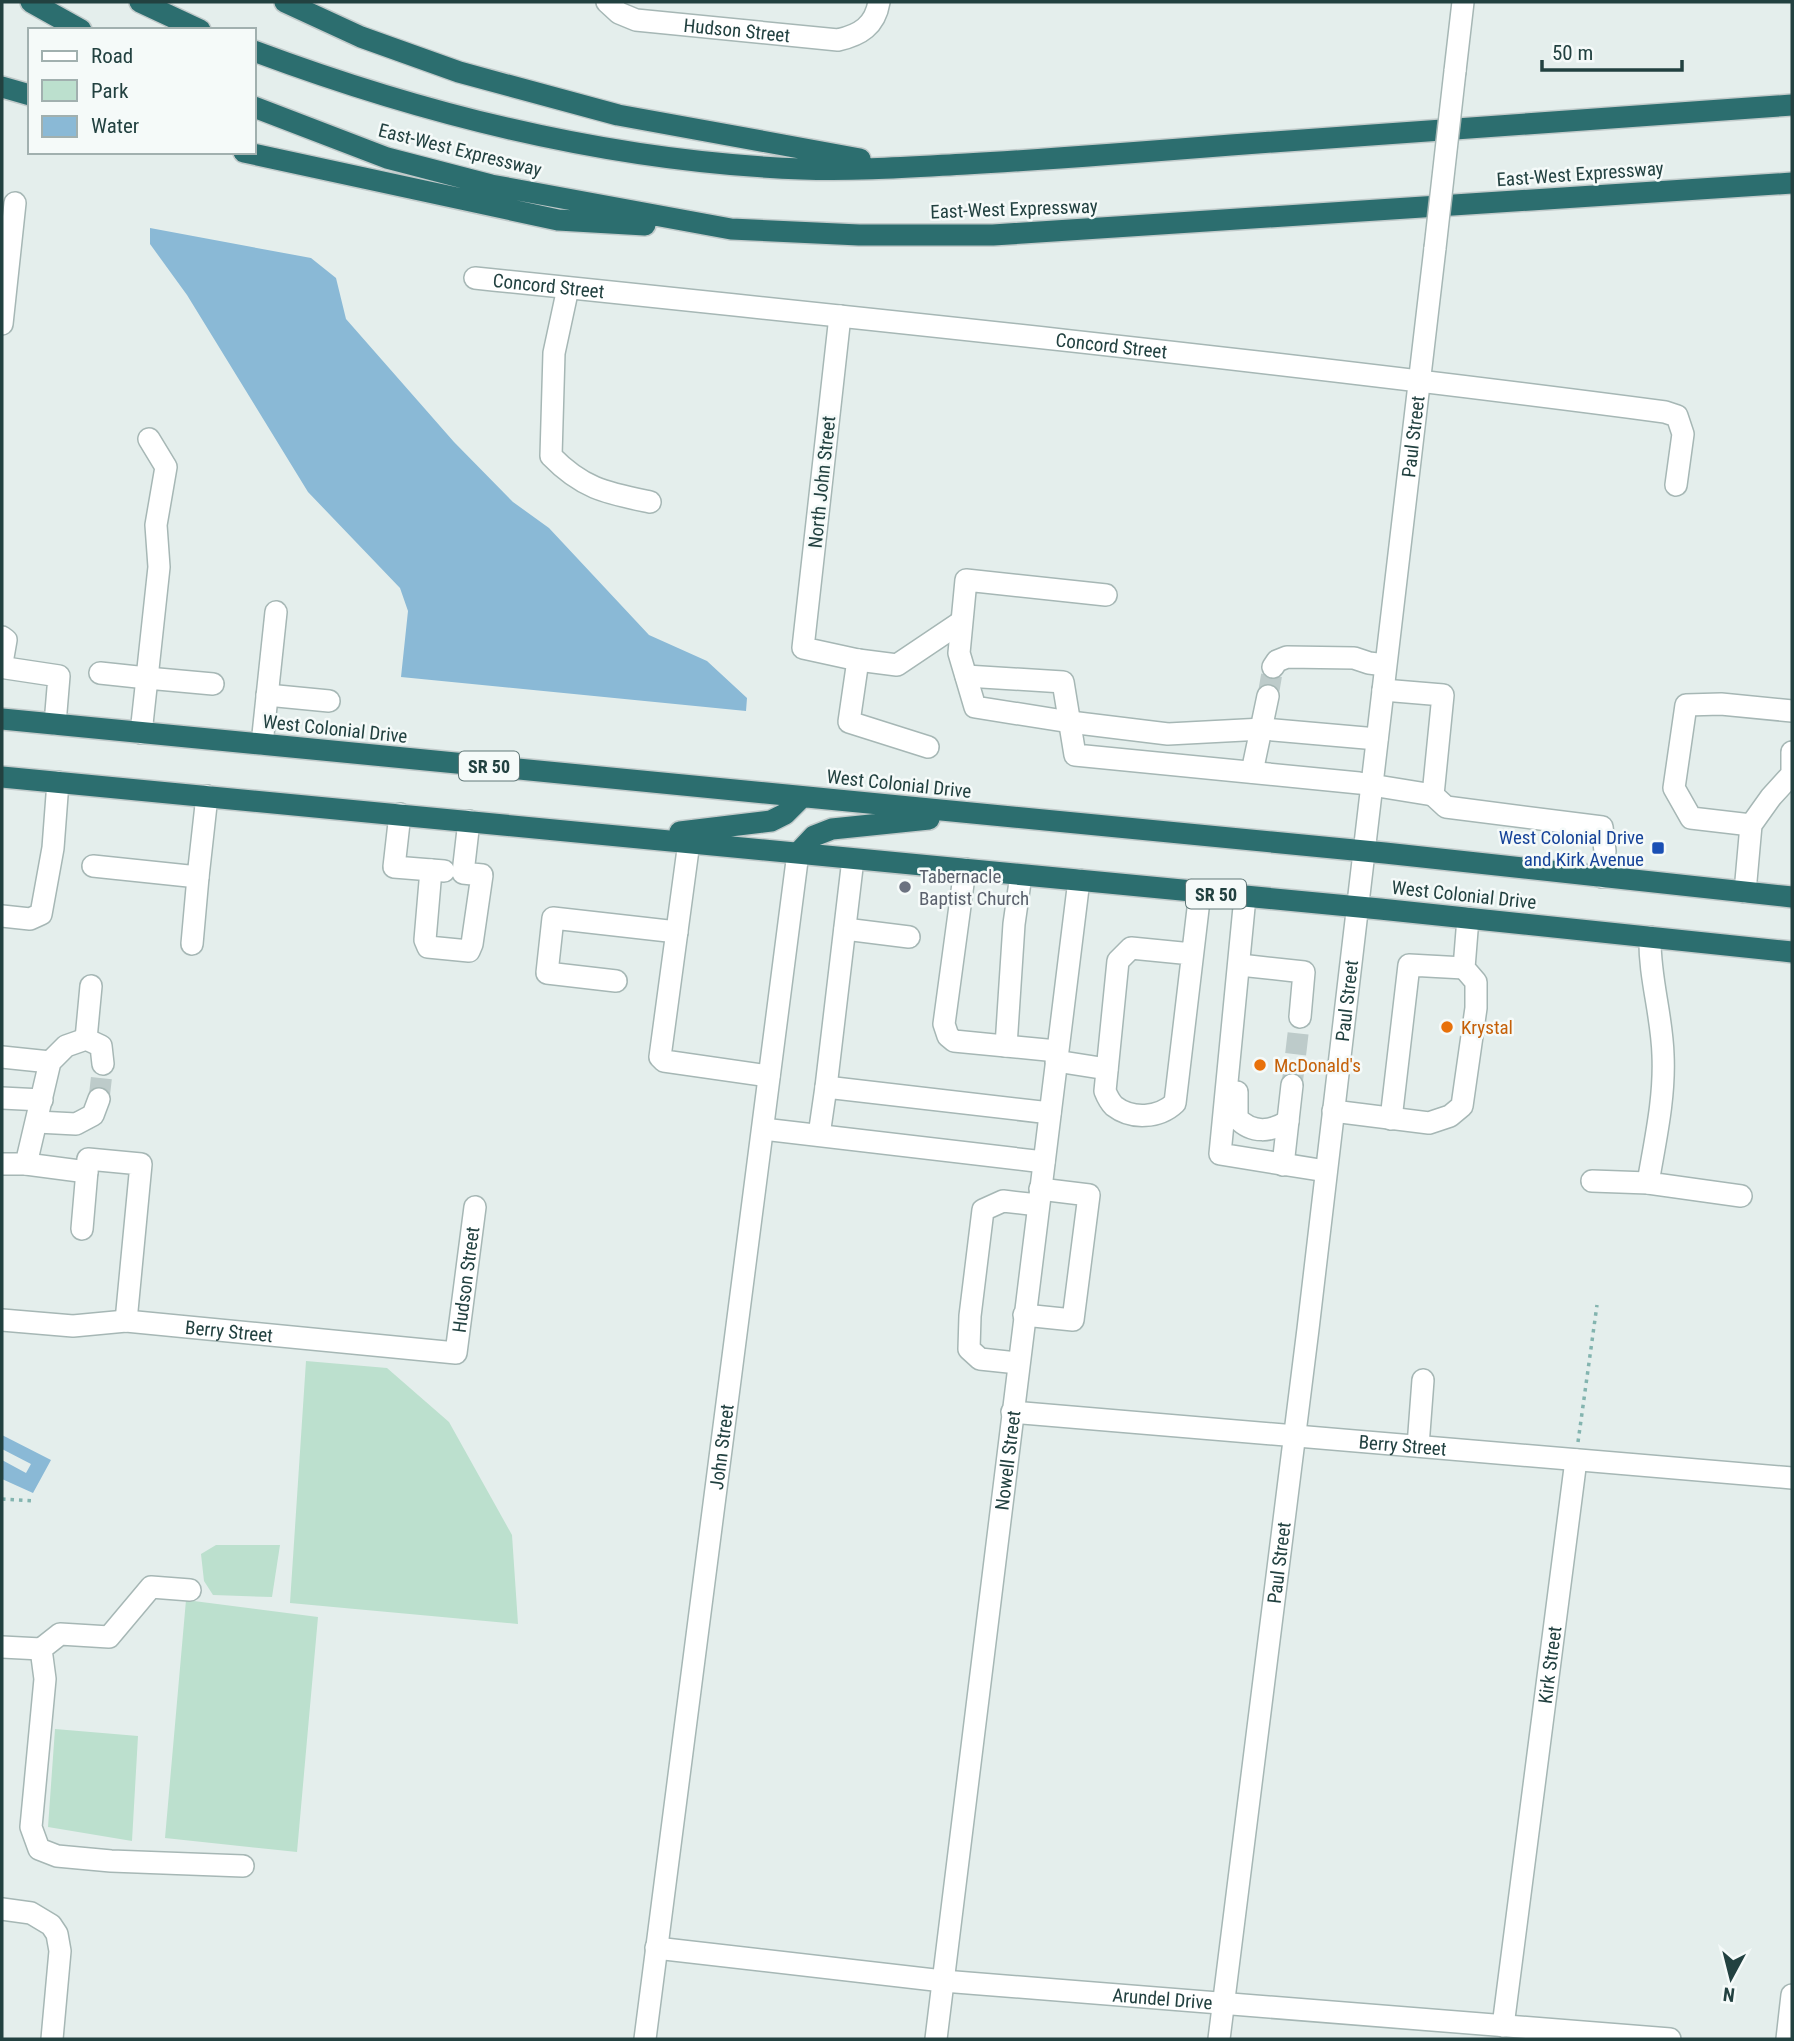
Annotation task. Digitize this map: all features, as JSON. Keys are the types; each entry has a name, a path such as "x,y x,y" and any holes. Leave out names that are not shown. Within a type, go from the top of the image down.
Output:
{"highway":[{"path":"31,2 77,28"},
{"path":"140,2 197,28"},
{"path":"285,2 362,37 459,72 618,115 907,167"},
{"name":"East-West Expressway","path":"256,52 315,74 433,109 581,144 700,161 803,169 1062,159 1792,105"},
{"path":"2,87 28,94"},
{"name":"East-West Expressway","path":"256,108 387,158 491,185 731,229 859,235 993,235 1792,183"},
{"path":"253,154 558,220 731,229"},
{"name":"West Colonial Drive","path":"2,719 1364,852 1792,897"},
{"name":"West Colonial Drive","path":"2,777 640,837 1792,952"},
{"path":"640,837 771,821 785,814 802,797"},
{"path":"798,853 814,836 832,829 976,814"}],"street":[{"name":"Hudson Street","path":"607,2 619,13 636,20 838,40 855,36 869,26 879,2"},
{"name":"Paul Street","path":"1219,2039 1295,1434 1463,2"},
{"path":"2,324 15,203"},
{"name":"Concord Street","path":"475,278 1418,380 1651,410 1677,416 1683,434 1676,485"},
{"path":"568,288 554,353 551,456 589,487 650,502"},
{"name":"North John Street","path":"840,316 803,648 858,660"},
{"path":"141,733 159,567 156,525 166,467 149,439"},
{"path":"1106,595 966,580 959,653 975,706 1070,722 1168,734 1262,729 1377,739"},
{"path":"262,744 276,612"},
{"path":"928,747 849,722 858,660 897,665 961,622"},
{"path":"2,637 6,640 2,664 6,668 59,676 55,724"},
{"path":"1273,667 1277,661 1287,657 1354,658 1384,665"},
{"path":"100,673 213,684"},
{"path":"966,676 1063,682 1075,755 1372,784 1433,795 1446,807 1602,827 1605,851 1602,877"},
{"path":"1382,690 1443,695 1433,795"},
{"path":"267,695 329,701"},
{"path":"1252,772 1268,696"},
{"path":"1751,825 1691,818 1674,788 1686,705 1721,704 1792,710"},
{"path":"1166,764 1168,734"},
{"path":"1745,892 1751,825 1792,774 1792,752"},
{"path":"2,916 30,919 41,914 53,848 58,782"},
{"path":"192,944 206,796"},
{"path":"400,814 394,867 431,870 482,875 472,944 468,951 428,947 425,940 431,870"},
{"path":"463,873 469,821"},
{"path":"689,842 660,1057 664,1061 769,1076"},
{"name":"John Street","path":"645,2039 798,853"},
{"path":"818,1136 853,859"},
{"path":"93,866 198,877"},
{"path":"965,869 944,1024 948,1036 954,1041 1006,1046 1107,1069"},
{"path":"1006,1046 1014,924 1021,875"},
{"name":"Nowell Street","path":"936,2039 1079,880"},
{"path":"1192,954 1130,948 1118,961 1105,1091 1112,1105 1126,1112 1156,1115 1174,1103 1200,892"},
{"path":"1245,897 1220,1154 1326,1171"},
{"path":"616,981 547,973 553,918 677,932"},
{"path":"1333,1111 1429,1123 1450,1116 1462,1106 1476,1008 1476,982 1464,968 1468,918"},
{"path":"845,929 909,937"},
{"path":"1648,1183 1664,1083 1663,1051 1649,963 1650,937"},
{"path":"1240,965 1304,972 1300,1017"},
{"path":"1391,1119 1409,965 1464,968"},
{"path":"86,1039 91,986"},
{"path":"1231,1038 1238,1069 1237,1118 1244,1126 1262,1130 1275,1130 1288,1121"},
{"path":"26,1164 50,1062 66,1046 86,1039 102,1046 103,1064"},
{"path":"2,1057 50,1062"},
{"path":"1283,1165 1292,1085"},
{"path":"826,1087 1050,1112"},
{"path":"2,1098 42,1100"},
{"path":"37,1122 76,1124 93,1115 99,1099"},
{"path":"763,1129 1044,1162"},
{"path":"82,1228 89,1159 141,1164 126,1321"},
{"path":"2,1164 26,1164 87,1172"},
{"path":"1592,1181 1648,1183 1741,1196"},
{"path":"1018,1363 980,1359 969,1349 970,1316 983,1210 1003,1201 1089,1195 1073,1320 1024,1315"},
{"name":"Hudson Street","path":"456,1353 475,1207"},
{"name":"Berry Street","path":"2,1320 73,1326 126,1321 456,1353"},
{"path":"1418,1446 1423,1380"},
{"name":"Berry Street","path":"1012,1412 1792,1478"},
{"name":"Kirk Street","path":"1503,2026 1576,1461"},
{"path":"2,1647 41,1649 60,1634 109,1637 151,1587 190,1590"},
{"path":"41,1649 45,1679 31,1827 39,1849 57,1856 111,1861 243,1866"},
{"path":"11,1910 31,1913 51,1925 57,1934 60,1951 52,2039"},
{"name":"Arundel Drive","path":"656,1948 943,1981 1670,2039"},
{"path":"1787,2039 1792,1995"}],"path":[{"path":"1576,1461 1597,1305"},
{"path":"2,1499 34,1501"}],"green space":[{"path":"306,1361 387,1368 449,1422 512,1535 518,1624 290,1603"},
{"path":"216,1545 280,1545 272,1597 213,1595 204,1581 201,1554"},
{"path":"186,1600 318,1617 297,1852 165,1838"},
{"path":"55,1729 138,1736 132,1841 48,1827"}],"water":[{"path":"150,228 311,258 336,278 346,319 454,442 513,502 549,528 649,635 707,661 747,698 746,711 401,677 408,611 400,588 308,492 187,295 150,244"},
{"path":"2,1435 51,1460 33,1493 2,1479 2,1460 26,1473 31,1464 2,1449"}],"tunnel":[{"path":"1268,696 1273,667"},
{"path":"1292,1085 1300,1017"},
{"path":"99,1099 103,1064"}],"place":[{"name":"West Colonial Drive and Kirk Avenue","path":"1658,848"},
{"name":"Tabernacle Baptist Church","path":"905,887"},
{"name":"Krystal","path":"1447,1027"},
{"name":"McDonald's","path":"1260,1065"}]}
